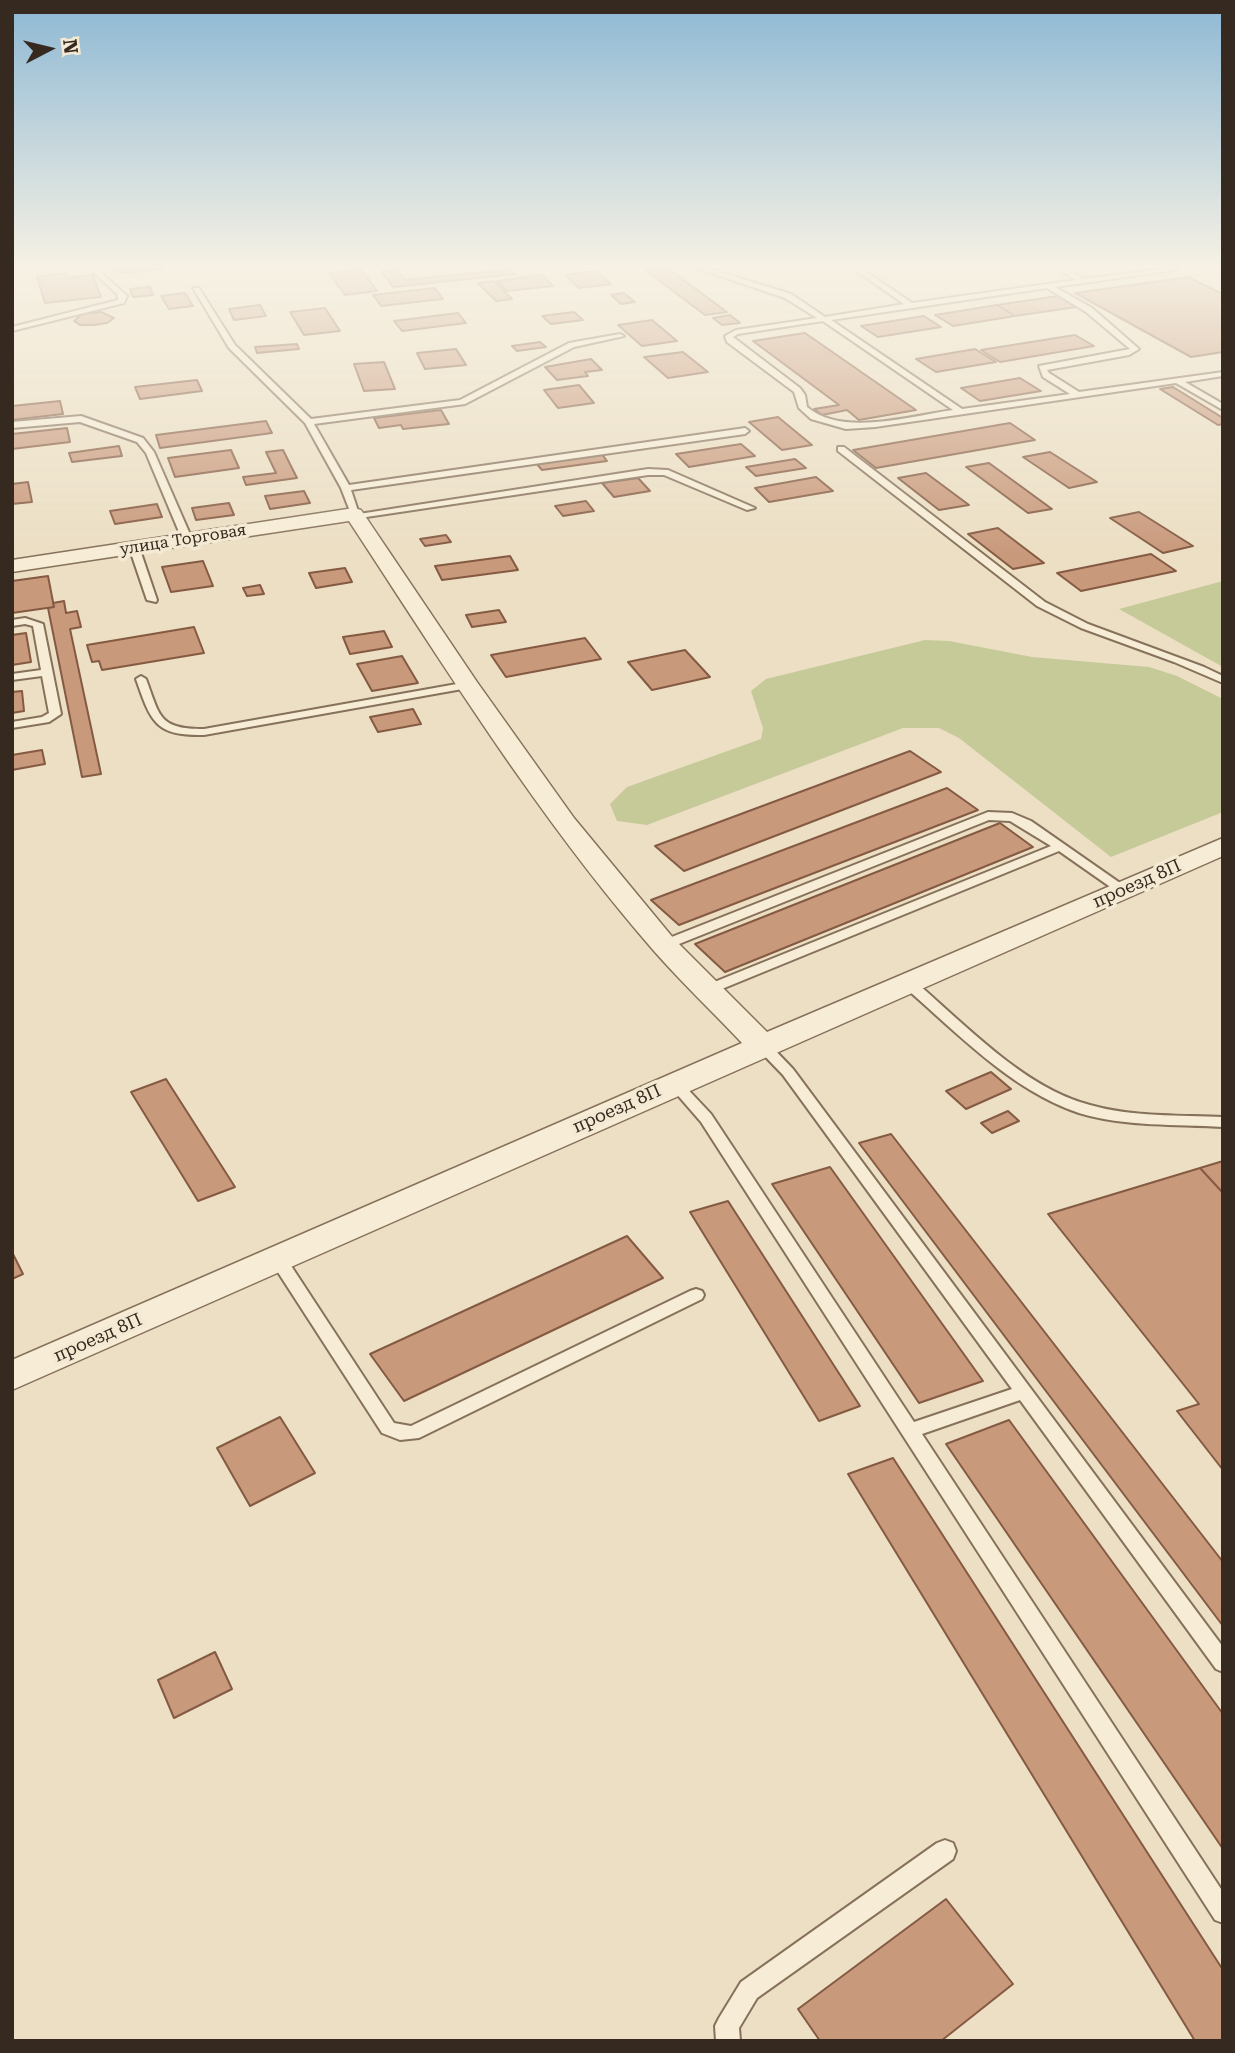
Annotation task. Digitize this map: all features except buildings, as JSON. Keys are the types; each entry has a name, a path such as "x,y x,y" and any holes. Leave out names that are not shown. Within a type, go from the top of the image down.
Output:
{"street":[{"name":"улица Торговая","path":"12,566 355,515"},
{"path":"355,515 468,685 565,823 664,945 763,1046"},
{"name":"проезд 8П","path":"12,1376 675,1083 1223,846"}],"lane":[{"path":"249,363 309,422 346,488 355,515 648,472 665,472 750,508"},
{"path":"309,422 462,402 538,363"},
{"path":"761,363 797,390 801,395 803,408 822,420 860,426 1223,374"},
{"path":"889,363 958,410"},
{"path":"1072,363 1042,368 1046,375 1076,394"},
{"path":"1178,381 1223,408"},
{"path":"12,425 81,419 140,440 150,452 187,539"},
{"path":"346,488 745,431"},
{"path":"841,449 1041,604 1075,622 1187,663 1223,680"},
{"path":"134,547 152,600"},
{"path":"12,623 25,621 38,624 55,714 45,720 12,725"},
{"path":"12,677 48,672"},
{"path":"141,679 158,723 170,731 182,734 468,685"},
{"path":"664,945 988,816 1012,817 1124,890"},
{"path":"707,990 1059,847"},
{"path":"907,982 1023,1078 1057,1100 1085,1110 1121,1116 1223,1122"},
{"path":"763,1046 788,1072 1223,1663"},
{"path":"675,1083 706,1118 1223,1913"},
{"path":"278,1259 388,1428 400,1433 413,1433 696,1295"},
{"path":"910,1431 1023,1392"},
{"path":"727,2041 727,2026 749,1990 945,1851"}],"green space":[{"path":"1223,581 1223,667 1119,609"},
{"path":"925,640 949,641 1032,657 1149,667 1177,676 1223,699 1223,812 1111,857 959,738 939,728 903,728 647,825 617,821 610,804 627,787 761,739 763,728 751,691 766,679"}]}
